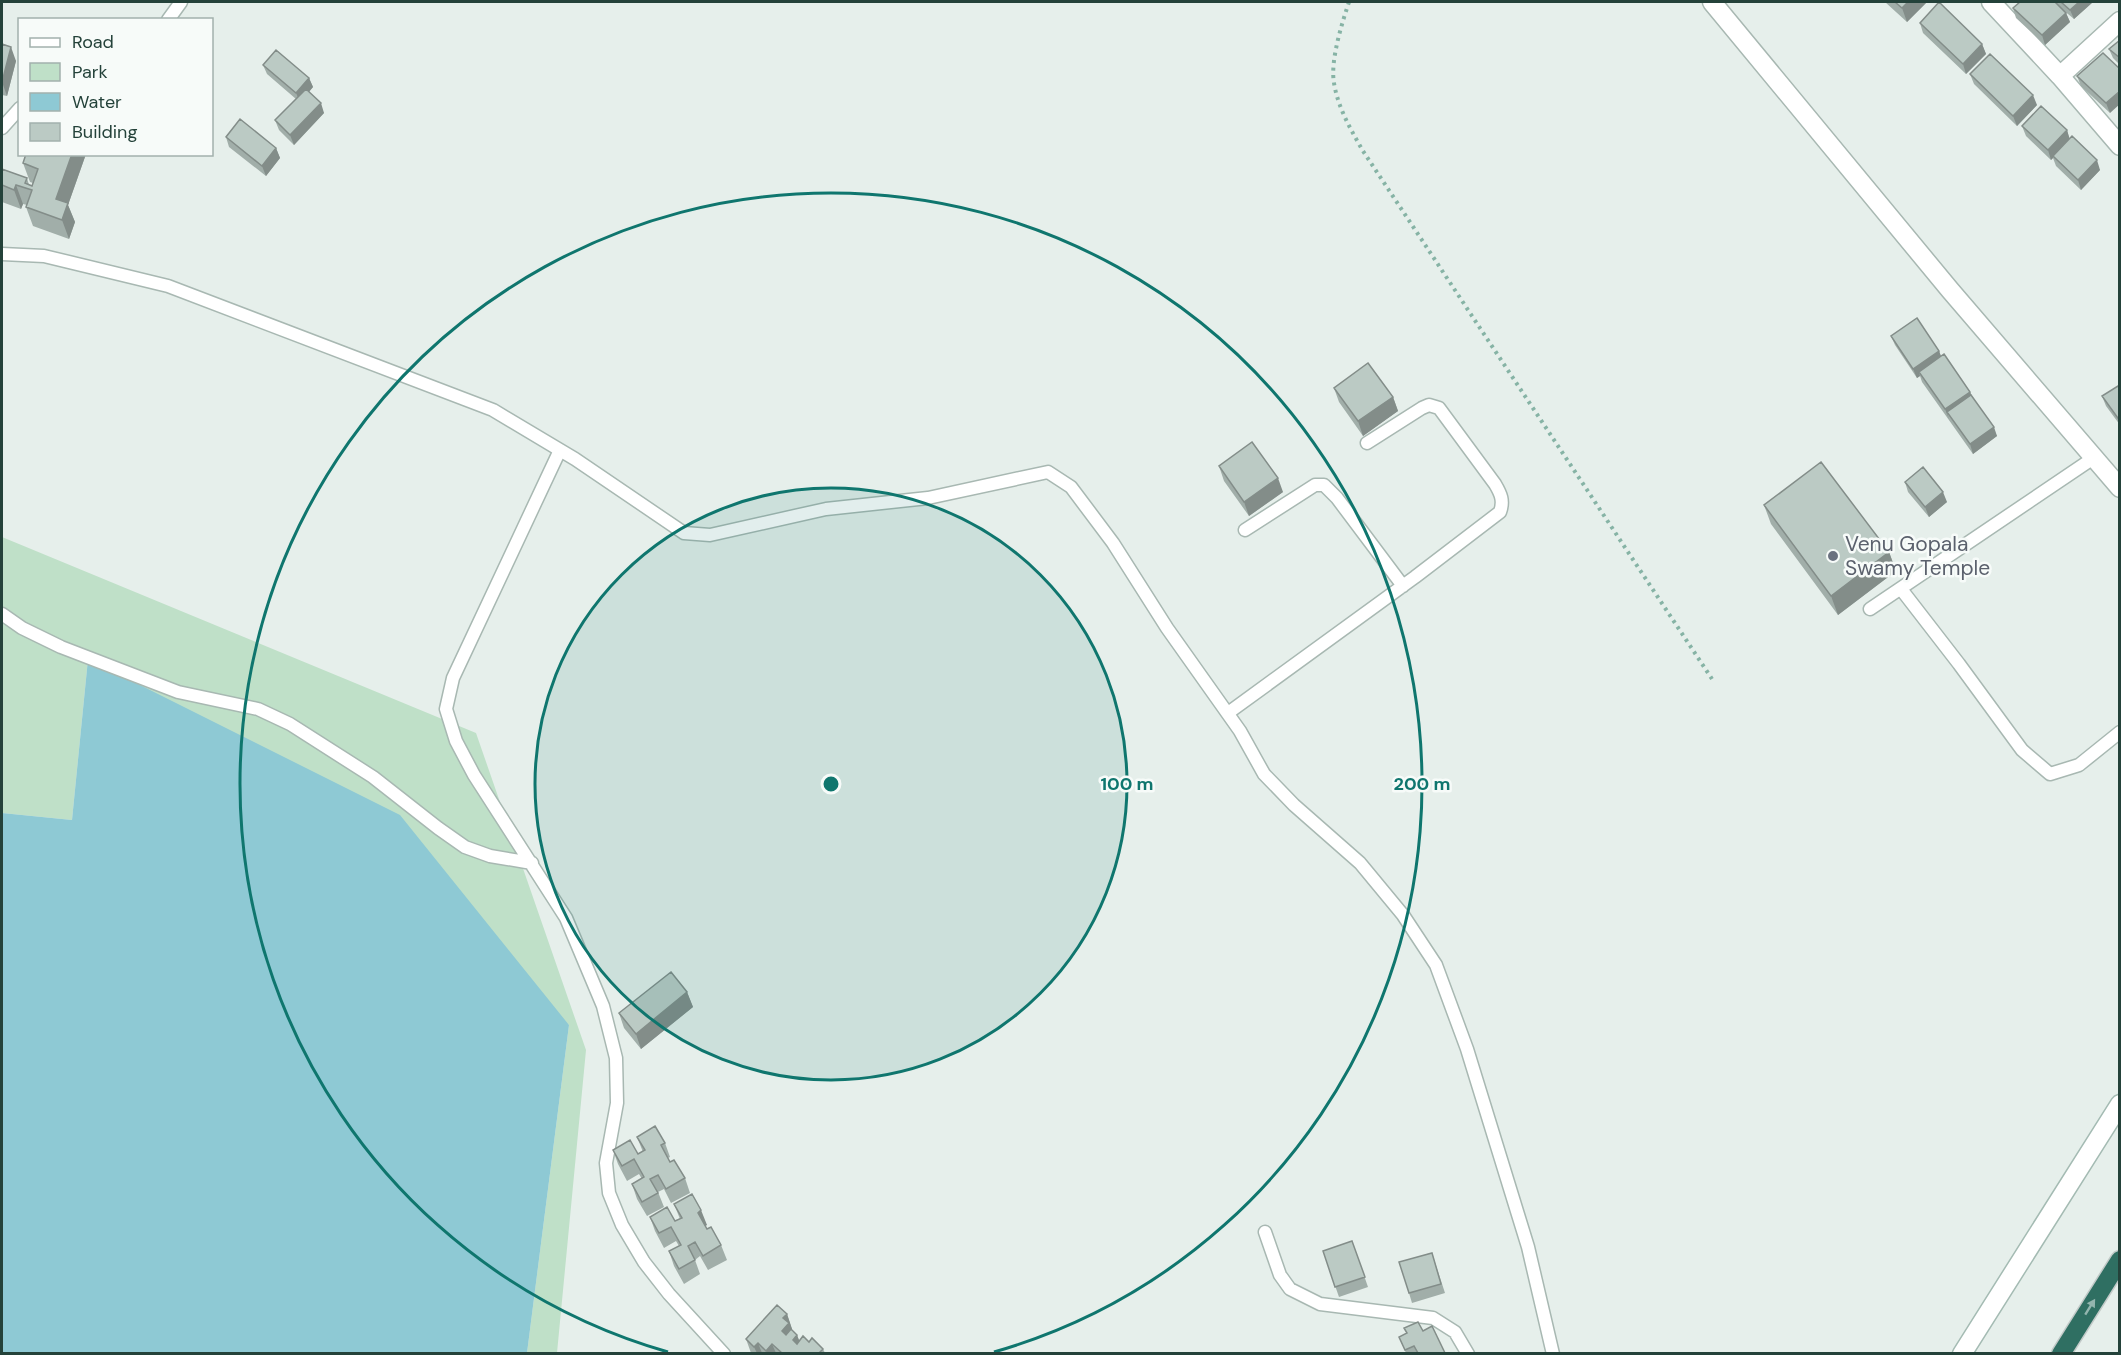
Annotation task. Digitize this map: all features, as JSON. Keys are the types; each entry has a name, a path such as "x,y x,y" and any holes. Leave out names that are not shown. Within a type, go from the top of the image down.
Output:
{"highway":[{"path":"2061,1353 2120,1260"}],"street":[{"path":"1712,2 2092,459 2120,488"},
{"path":"1991,2 2060,76 2120,146"},
{"path":"2060,76 2120,21"},
{"path":"1962,1353 2120,1104"}],"lane":[{"path":"169,18 181,2"},
{"path":"2,128 18,110"},
{"path":"2,254 44,256 168,286 493,410 560,450 684,533 710,536 826,509 928,498 1048,472 1071,487 1106,533 1167,628 1240,730 1264,774 1293,805 1360,863 1403,915 1436,965 1467,1049 1528,1247 1553,1353"},
{"path":"1228,713 1500,512 1503,504 1496,484 1439,408 1429,405 1422,408 1367,443"},
{"path":"560,450 453,678 446,709 456,741 474,775 566,918 603,1006 616,1058 617,1103 606,1163 609,1193 622,1225 644,1262 669,1294 724,1353"},
{"path":"1870,609 2092,459"},
{"path":"1245,530 1314,485 1324,485 1337,498 1402,586"},
{"path":"1901,589 2022,750 2050,774 2079,765 2120,732"},
{"path":"2,614 22,628 61,647 157,684 178,692 258,709 290,724 374,777 465,847 490,855 532,863"},
{"path":"1265,1232 1280,1275 1290,1289 1320,1304 1433,1318 1455,1332 1468,1353"}],"path":[{"path":"1349,2 1338,36 1333,81 1341,109 1363,152 1712,679"}],"green space":[{"path":"2,537 476,733 586,1050 557,1353 527,1353 569,1025 88,659 72,820 2,813"}],"water":[{"path":"88,659 400,815 569,1025 527,1353 2,1353 2,813 72,820"}],"building":[{"path":"1895,2 1908,2 1902,8"},
{"path":"1939,2 1982,44 1963,64 1920,23"},
{"path":"2020,2 2055,2 2066,13 2042,35 2013,8"},
{"path":"2061,2 2079,2 2070,10"},
{"path":"2120,40 2120,58 2109,49"},
{"path":"2,44 11,47 2,82"},
{"path":"276,50 309,78 296,93 263,65"},
{"path":"2103,53 2120,69 2120,91 2106,103 2077,76"},
{"path":"1990,54 2033,95 2013,116 1970,74"},
{"path":"306,89 321,103 290,135 275,120"},
{"path":"2041,106 2067,130 2048,150 2022,126"},
{"path":"240,119 276,148 262,166 226,137"},
{"path":"2072,136 2097,160 2078,180 2053,156"},
{"path":"25,156 71,156 56,199 68,203 62,220 26,207 32,190 16,185 14,190 2,185 2,169 27,178 25,183 32,186 38,169 23,163"},
{"path":"1917,318 1939,351 1913,369 1891,336"},
{"path":"1944,354 1970,392 1945,409 1919,372"},
{"path":"1368,363 1393,397 1358,421 1334,388"},
{"path":"2118,386 2120,388 2120,421 2102,396"},
{"path":"1971,395 1994,427 1970,444 1947,412"},
{"path":"1252,442 1278,478 1244,502 1219,466"},
{"path":"1821,462 1889,552 1831,596 1764,505"},
{"path":"1923,467 1943,492 1925,507 1905,482"},
{"path":"671,972 687,992 636,1034 619,1013"},
{"path":"655,1126 665,1143 661,1145 670,1162 674,1160 685,1178 666,1189 658,1175 650,1179 658,1193 642,1202 632,1184 644,1177 634,1159 622,1166 613,1150 630,1140 638,1154 645,1150 637,1137"},
{"path":"692,1194 701,1210 698,1213 707,1229 711,1227 721,1245 703,1256 695,1242 688,1246 695,1260 679,1269 669,1251 681,1245 671,1227 659,1233 650,1217 667,1207 675,1221 682,1218 674,1204"},
{"path":"1352,1241 1365,1277 1335,1287 1323,1251"},
{"path":"1432,1253 1441,1284 1409,1293 1399,1262"},
{"path":"777,1305 787,1314 783,1318 789,1323 782,1331 786,1335 791,1329 797,1335 793,1340 797,1344 803,1336 809,1342 812,1338 823,1349 819,1353 782,1353 772,1344 766,1351 758,1343 754,1347 746,1339"},
{"path":"1418,1322 1423,1331 1432,1326 1445,1353 1418,1353 1414,1346 1405,1350 1399,1337 1407,1333 1404,1328"}],"place":[{"name":"Venu Gopala Swamy Temple","path":"1833,556"}]}
